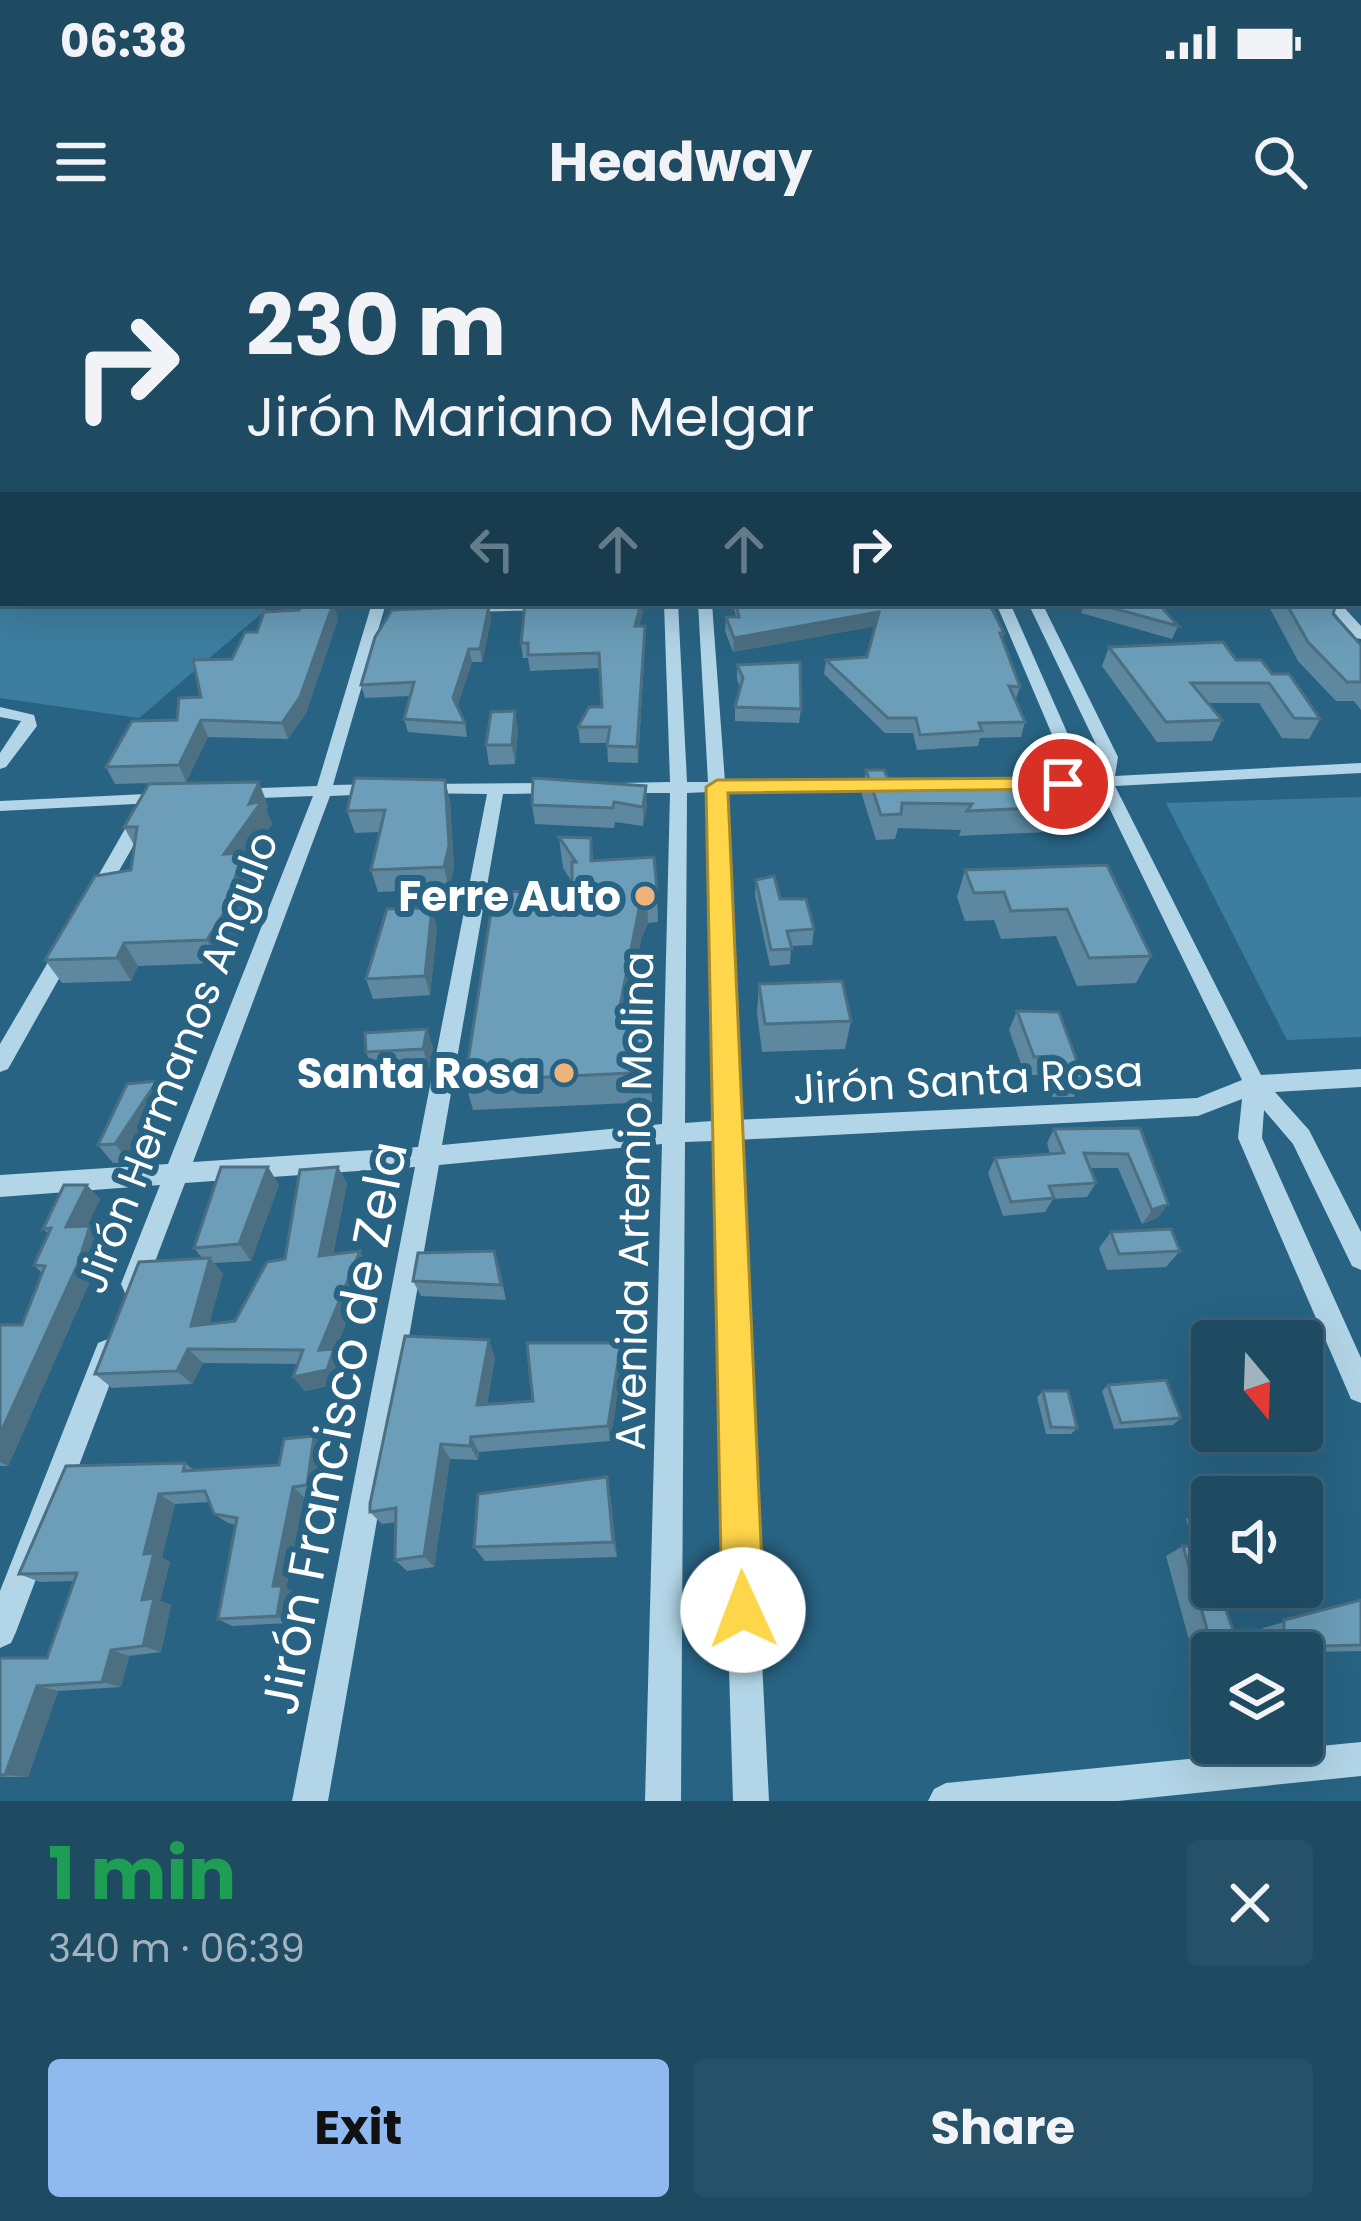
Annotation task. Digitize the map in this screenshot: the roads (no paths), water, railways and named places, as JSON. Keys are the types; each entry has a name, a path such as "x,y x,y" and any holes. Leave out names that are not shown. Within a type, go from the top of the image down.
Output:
{"street":[{"path":"442,609 542,606"},
{"name":"Avenida Artemio Molina","path":"663,1801 679,787 670,606"},
{"name":"Avenida Artemio Molina","path":"705,606 717,787 724,1132 751,1801"},
{"path":"1004,606 1070,758 1106,784 1255,1084 1301,1137 1361,1258"},
{"path":"1036,606 1109,757 1106,784"},
{"path":"1336,606 1361,635"},
{"path":"377,607 398,610"},
{"name":"Jirón Hermanos Angulo","path":"0,1631 324,790 377,607"},
{"path":"0,712 29,718 0,764"},
{"path":"1015,785 1361,768"},
{"path":"410,789 900,786"},
{"name":"Jirón Francisco de Zela","path":"310,1801 496,788"},
{"path":"216,795 388,789"},
{"path":"0,806 195,796"},
{"path":"0,1063 152,799"},
{"name":"Jirón Santa Rosa","path":"0,1186 431,1156 675,1133 1198,1107 1255,1084 1361,1078"},
{"path":"1255,1084 1250,1138 1361,1388"},
{"path":"946,1801 1361,1759"}],"place":[{"name":"Ferre Auto","path":"645,896"},
{"name":"Santa Rosa","path":"564,1073"}]}
